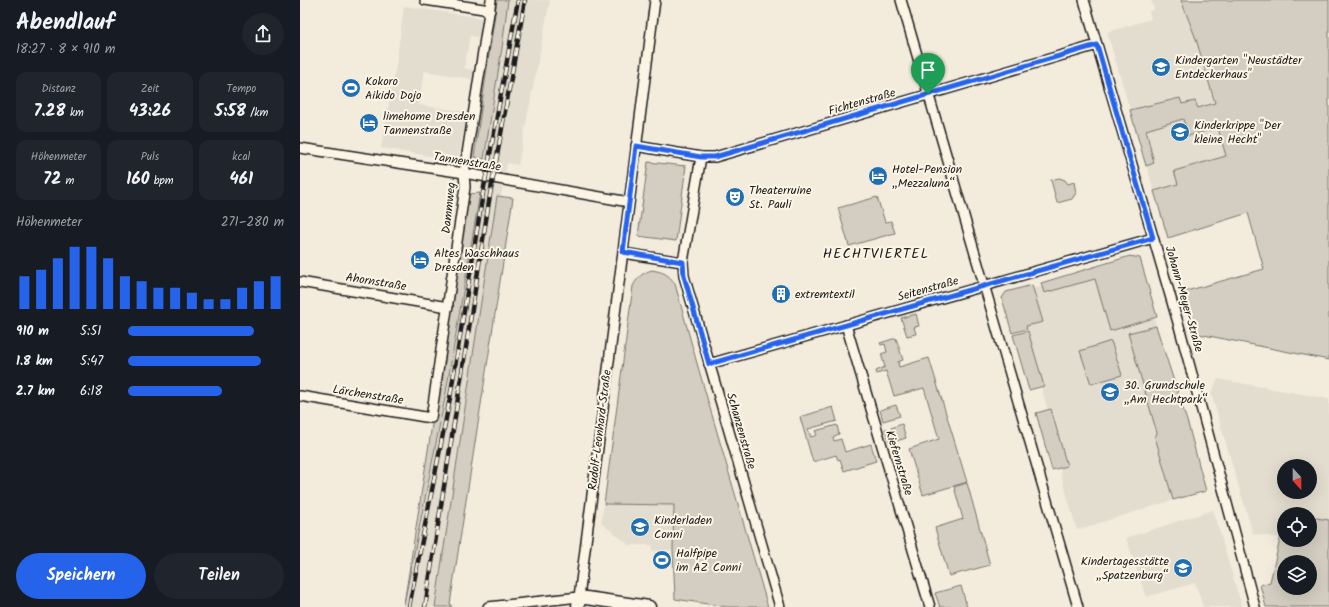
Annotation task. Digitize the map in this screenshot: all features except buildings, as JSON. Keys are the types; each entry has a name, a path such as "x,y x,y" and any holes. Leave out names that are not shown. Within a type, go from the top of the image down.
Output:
{"street":[{"path":"425,0 490,10"},
{"name":"Dammweg","path":"431,418 465,187 464,173 491,0"},
{"path":"636,146 655,0"},
{"path":"901,0 1078,607"},
{"name":"Johann-Meyer-Straße","path":"1084,0 1193,375 1255,607"},
{"name":"Fichtenstraße","path":"636,146 701,157 715,157 1097,45"},
{"name":"Rudolf-Leonhard-Straße","path":"579,602 636,146"},
{"name":"Tannenstraße","path":"300,148 464,173 629,202"},
{"name":"Schanzenstraße","path":"701,157 683,262 684,276 780,607"},
{"name":"Seitenstraße","path":"709,364 1153,238"},
{"path":"623,252 683,262"},
{"name":"Ahornstraße","path":"300,282 448,307"},
{"name":"Kiefernstraße","path":"846,325 930,607"},
{"name":"Lärchenstraße","path":"300,396 431,418"},
{"path":"488,607 579,602 650,607"}],"shaded area":[{"path":"497,0 508,0 502,48 484,159 474,157"},
{"path":"508,0 550,0 518,165 507,163 501,196 497,196 435,607 403,607 445,398 480,193"},
{"path":"1151,0 1181,0 1196,39 1234,167 1154,191 1107,32 1151,19 1149,11 1154,10"},
{"path":"1181,0 1329,0 1329,360 1194,333 1183,292 1264,269 1248,213 1168,238 1154,191 1178,184 1174,171 1226,156 1218,128 1188,136 1183,119 1146,130 1154,163 1146,166 1130,110 1180,98 1182,104 1195,101 1198,108 1215,103 1196,39"},
{"path":"404,6 482,18 479,37 470,36 464,68 474,70 472,79 424,71 419,105 467,112 459,156 453,160 381,148 396,65"},
{"path":"648,162 686,166 676,241 638,236"},
{"path":"1059,178 1065,180 1068,184 1074,182 1076,193 1072,199 1057,203 1051,180"},
{"path":"480,193 445,398 404,604 468,194"},
{"path":"497,196 513,198 450,604 452,607 435,607"},
{"path":"877,197 885,222 891,221 895,233 849,246 838,208"},
{"path":"1130,256 1140,258 1157,317 1110,331 1095,279 1044,293 1041,283"},
{"name":"30. Grundschule „Am Hechtpark“","path":"1131,262 1137,265 1188,424 1155,437 1173,500 1077,530 1059,468 1067,466 1051,409 1048,410 1041,387 1044,386 1026,326 1042,322 1033,289"},
{"path":"652,270 665,274 675,284 768,607 727,607 675,599 673,550 674,505 604,504 633,286 641,276"},
{"path":"1032,285 1043,322 1026,326 1027,329 1012,333 1002,298 1006,292"},
{"path":"916,314 919,326 914,327 916,334 907,336 901,318"},
{"path":"1156,326 1188,424 1206,491 1173,500 1155,437 1157,433 1128,333"},
{"path":"1028,331 1044,386 1029,390 1013,335"},
{"path":"896,338 903,360 898,362 899,367 929,358 967,482 923,495 909,449 939,439 924,388 894,396 886,371 877,374 876,371 885,367 881,354 887,352 885,344 881,345 880,343"},
{"path":"1111,341 1122,375 1091,384 1080,351"},
{"path":"1218,379 1329,399 1329,520 1317,518 1317,507 1277,507 1277,538 1253,534 1211,393"},
{"path":"896,405 900,416 883,421 880,410"},
{"path":"833,407 837,421 808,429 811,437 817,435 815,431 837,425 839,434 833,437 834,441 841,439 845,452 871,444 876,461 844,471 840,459 838,460 836,455 813,462 800,417"},
{"path":"1051,409 1067,466 1052,470 1036,413"},
{"path":"902,424 906,438 890,443 885,429 888,429 890,436 893,435 891,428"},
{"path":"967,483 990,565 949,576 935,528 963,519 954,487"},
{"name":"Kinderladen Conni","path":"604,504 674,505 673,550 652,551 652,545 627,545 627,543 601,523"},
{"name":"Kindertagesstätte „Spatzenburg“","path":"1213,510 1242,607 1203,607 1195,583 1146,597 1126,538"},
{"path":"1317,518 1329,520 1329,607 1266,607 1260,585 1270,582 1278,547 1317,547"},
{"path":"961,586 967,607 940,607 935,593"}],"railway":[{"path":"409,607 450,398 483,193 518,0"},
{"path":"425,607 490,195 525,0"}],"place":[{"name":"Kindergarten \"Neustädter Entdeckerhaus\"","path":"1161,67"},
{"name":"Kokoro Aikido Dojo","path":"351,88"},
{"name":"limehome Dresden Tannenstraße","path":"369,123"},
{"name":"Kinderkrippe \"Der kleine Hecht\"","path":"1180,132"},
{"name":"Hotel-Pension „Mezzaluna“","path":"878,176"},
{"name":"Theaterruine St. Pauli","path":"735,197"},
{"name":"Altes Waschhaus Dresden","path":"420,260"},
{"name":"extremtextil","path":"781,294"},
{"name":"30. Grundschule „Am Hechtpark“","path":"1110,392"},
{"name":"Kinderladen Conni","path":"640,527"},
{"name":"Halfpipe im AZ Conni","path":"662,560"},
{"name":"Kindertagesstätte „Spatzenburg“","path":"1183,568"}],"district":[{"name":"HECHTVIERTEL","path":"876,254"}],"route":[{"path":"1097,45 1153,238 709,364 684,276 683,262 623,252 636,146 701,157 715,157 928,94 1097,45"}]}
